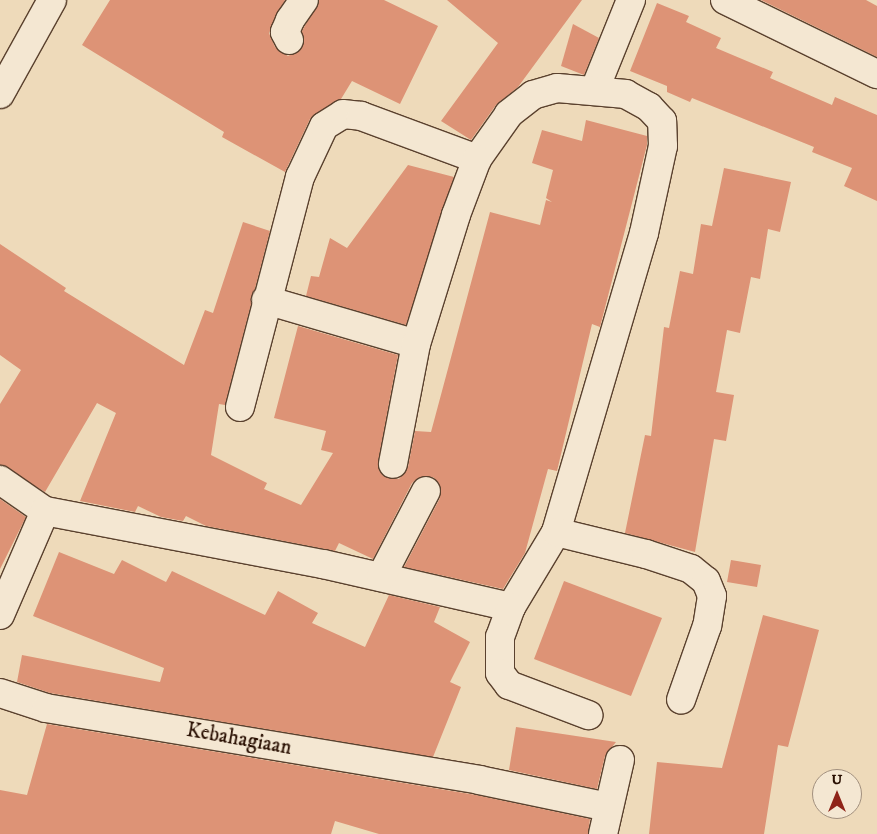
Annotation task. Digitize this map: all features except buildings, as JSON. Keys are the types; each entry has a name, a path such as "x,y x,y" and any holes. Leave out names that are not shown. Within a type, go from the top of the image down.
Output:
{"street":[{"path":"0,94 52,0"},
{"path":"289,40 285,32 290,20 304,0"},
{"path":"595,89 631,0"},
{"path":"725,0 877,74"},
{"path":"393,464 416,344 477,159 509,114 533,95 557,88 595,89 626,94 649,107 662,121 663,146 644,233 556,532 511,607 500,637 500,672 509,685 588,715"},
{"path":"240,407 266,300 300,177 316,139 331,119 343,114 361,116 477,159"},
{"path":"266,300 416,344"},
{"path":"0,480 45,511 381,577 511,607"},
{"path":"381,577 426,491"},
{"path":"0,616 45,511"},
{"path":"556,532 646,554 691,569 706,581 712,596 707,626 681,700"},
{"name":"Kebahagiaan","path":"0,694 46,708 479,780 608,807"},
{"path":"603,834 620,760"}]}
